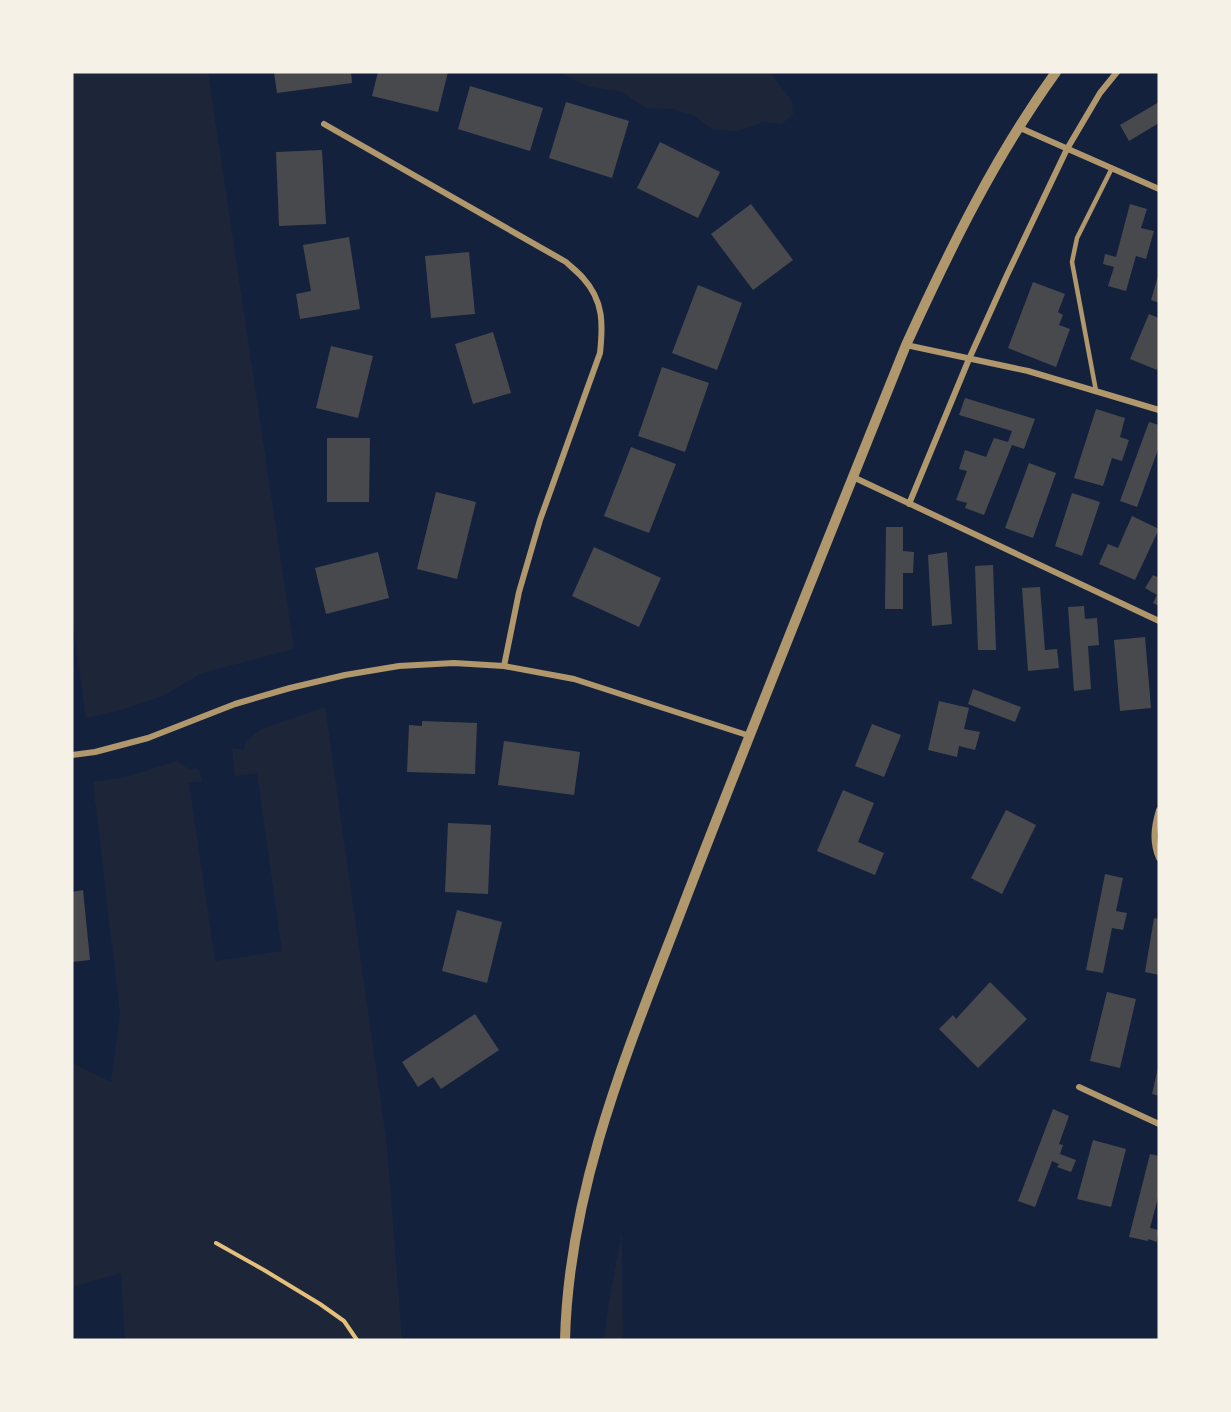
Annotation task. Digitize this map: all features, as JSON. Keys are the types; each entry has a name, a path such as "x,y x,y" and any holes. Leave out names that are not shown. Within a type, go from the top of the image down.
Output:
{"street":[{"path":"565,1340 572,1255 597,1142 623,1064 750,736 906,345 942,266 998,160 1056,72"},
{"path":"909,504 969,358 1067,149 1100,93 1117,72"},
{"path":"324,124 566,262 583,277 599,304 603,327 600,353 540,520 519,592 504,666"},
{"path":"1018,127 1159,189"},
{"path":"906,345 1028,371 1159,411"},
{"path":"853,477 1159,621"},
{"path":"72,755 94,752 148,738 235,704 290,688 345,675 410,665 454,663 504,666 574,679 750,736"},
{"path":"1159,810 1154,831 1155,850 1159,858"},
{"path":"1079,1087 1159,1124"}],"lane":[{"path":"1096,391 1072,262 1077,238 1112,168"}],"path":[{"path":"216,1243 321,1304 344,1321 357,1340"}],"shaded area":[{"path":"72,72 208,72 294,649 202,673 163,696 121,710 86,718 72,616"},
{"path":"559,72 770,72 792,101 793,115 781,124 764,122 738,131 713,130 695,116 673,109 646,108 622,92 587,86"},
{"path":"325,707 387,1146 402,1340 125,1340 121,1273 72,1287 72,1063 111,1082 120,1014 93,782 126,777 177,761 190,770 196,768 202,781 189,783 215,961 282,951 257,773 235,776 232,748 243,750 247,741 261,729"},
{"path":"622,1232 623,1340 604,1340 609,1301"}],"building":[{"path":"274,72 351,72 352,83 277,93"},
{"path":"378,72 448,72 438,112 372,96"},
{"path":"470,86 543,108 530,151 458,129"},
{"path":"566,102 629,121 612,178 549,158"},
{"path":"1159,102 1159,123 1129,141 1120,125"},
{"path":"660,142 720,172 698,218 637,188"},
{"path":"322,150 326,224 279,226 276,152"},
{"path":"751,204 793,260 753,290 711,234"},
{"path":"1130,204 1147,209 1141,228 1154,231 1146,259 1136,256 1126,291 1108,286 1114,267 1103,264 1105,254 1116,257"},
{"path":"349,237 360,309 300,319 296,294 311,291 303,245"},
{"path":"469,252 475,314 431,318 425,256"},
{"path":"1159,276 1159,303 1151,300"},
{"path":"1033,282 1065,294 1058,312 1063,315 1059,325 1070,329 1056,367 1008,348"},
{"path":"698,285 742,303 717,370 672,353"},
{"path":"1149,314 1159,318 1159,365 1157,370 1130,359"},
{"path":"493,332 511,393 473,404 455,344"},
{"path":"331,346 373,356 358,418 316,408"},
{"path":"662,367 709,383 685,452 638,436"},
{"path":"965,398 1035,419 1024,449 1012,445 984,515 965,508 967,503 956,500 967,471 959,469 965,450 986,457 994,438 1008,442 1012,431 959,415"},
{"path":"1096,409 1125,418 1120,437 1129,440 1122,461 1112,458 1103,486 1074,478"},
{"path":"1149,422 1159,425 1159,447 1137,507 1120,501"},
{"path":"327,438 370,438 369,502 327,502"},
{"path":"631,447 676,464 649,533 604,516"},
{"path":"1029,463 1056,473 1033,538 1005,528"},
{"path":"436,492 476,502 457,579 417,569"},
{"path":"1072,493 1100,502 1082,556 1055,546"},
{"path":"1132,516 1159,529 1135,580 1099,564 1108,544 1118,548"},
{"path":"886,527 903,527 903,551 914,552 913,573 903,573 903,609 885,609"},
{"path":"594,547 661,578 639,627 572,596"},
{"path":"378,552 389,598 326,614 315,568"},
{"path":"947,552 952,624 932,626 928,555"},
{"path":"993,565 996,650 978,650 975,566"},
{"path":"1159,573 1159,606 1153,603 1157,595 1145,588 1153,575 1157,577"},
{"path":"1040,587 1045,650 1057,649 1059,668 1028,671 1022,588"},
{"path":"1084,606 1085,619 1097,618 1099,645 1088,646 1091,689 1074,691 1068,607"},
{"path":"1145,637 1151,708 1120,711 1114,640"},
{"path":"973,689 1021,707 1015,722 968,704"},
{"path":"939,701 969,708 964,729 980,732 975,750 959,746 957,757 928,750"},
{"path":"422,721 477,723 475,774 407,772 409,725 422,726"},
{"path":"872,724 901,735 884,777 855,766"},
{"path":"504,741 580,752 574,795 498,785"},
{"path":"843,790 874,803 858,842 884,853 875,875 817,851"},
{"path":"1006,810 1036,825 1002,894 971,878"},
{"path":"448,823 491,825 488,894 445,892"},
{"path":"1105,874 1123,878 1116,911 1127,913 1123,930 1112,928 1103,973 1086,970"},
{"path":"83,890 90,960 72,962 72,892"},
{"path":"457,910 502,922 487,983 442,971"},
{"path":"1154,918 1159,919 1159,975 1145,972"},
{"path":"990,982 1027,1019 978,1068 939,1029 953,1015 956,1019"},
{"path":"1107,992 1136,999 1120,1068 1090,1061"},
{"path":"475,1014 499,1050 441,1089 433,1077 418,1087 402,1062"},
{"path":"1159,1068 1159,1096 1152,1094"},
{"path":"1053,1109 1069,1116 1059,1144 1063,1145 1060,1154 1076,1160 1071,1172 1057,1167 1059,1164 1052,1161 1035,1207 1018,1201"},
{"path":"1093,1140 1126,1149 1111,1207 1077,1199"},
{"path":"1150,1154 1159,1156 1159,1194 1150,1228 1159,1230 1157,1242 1129,1237"}]}
